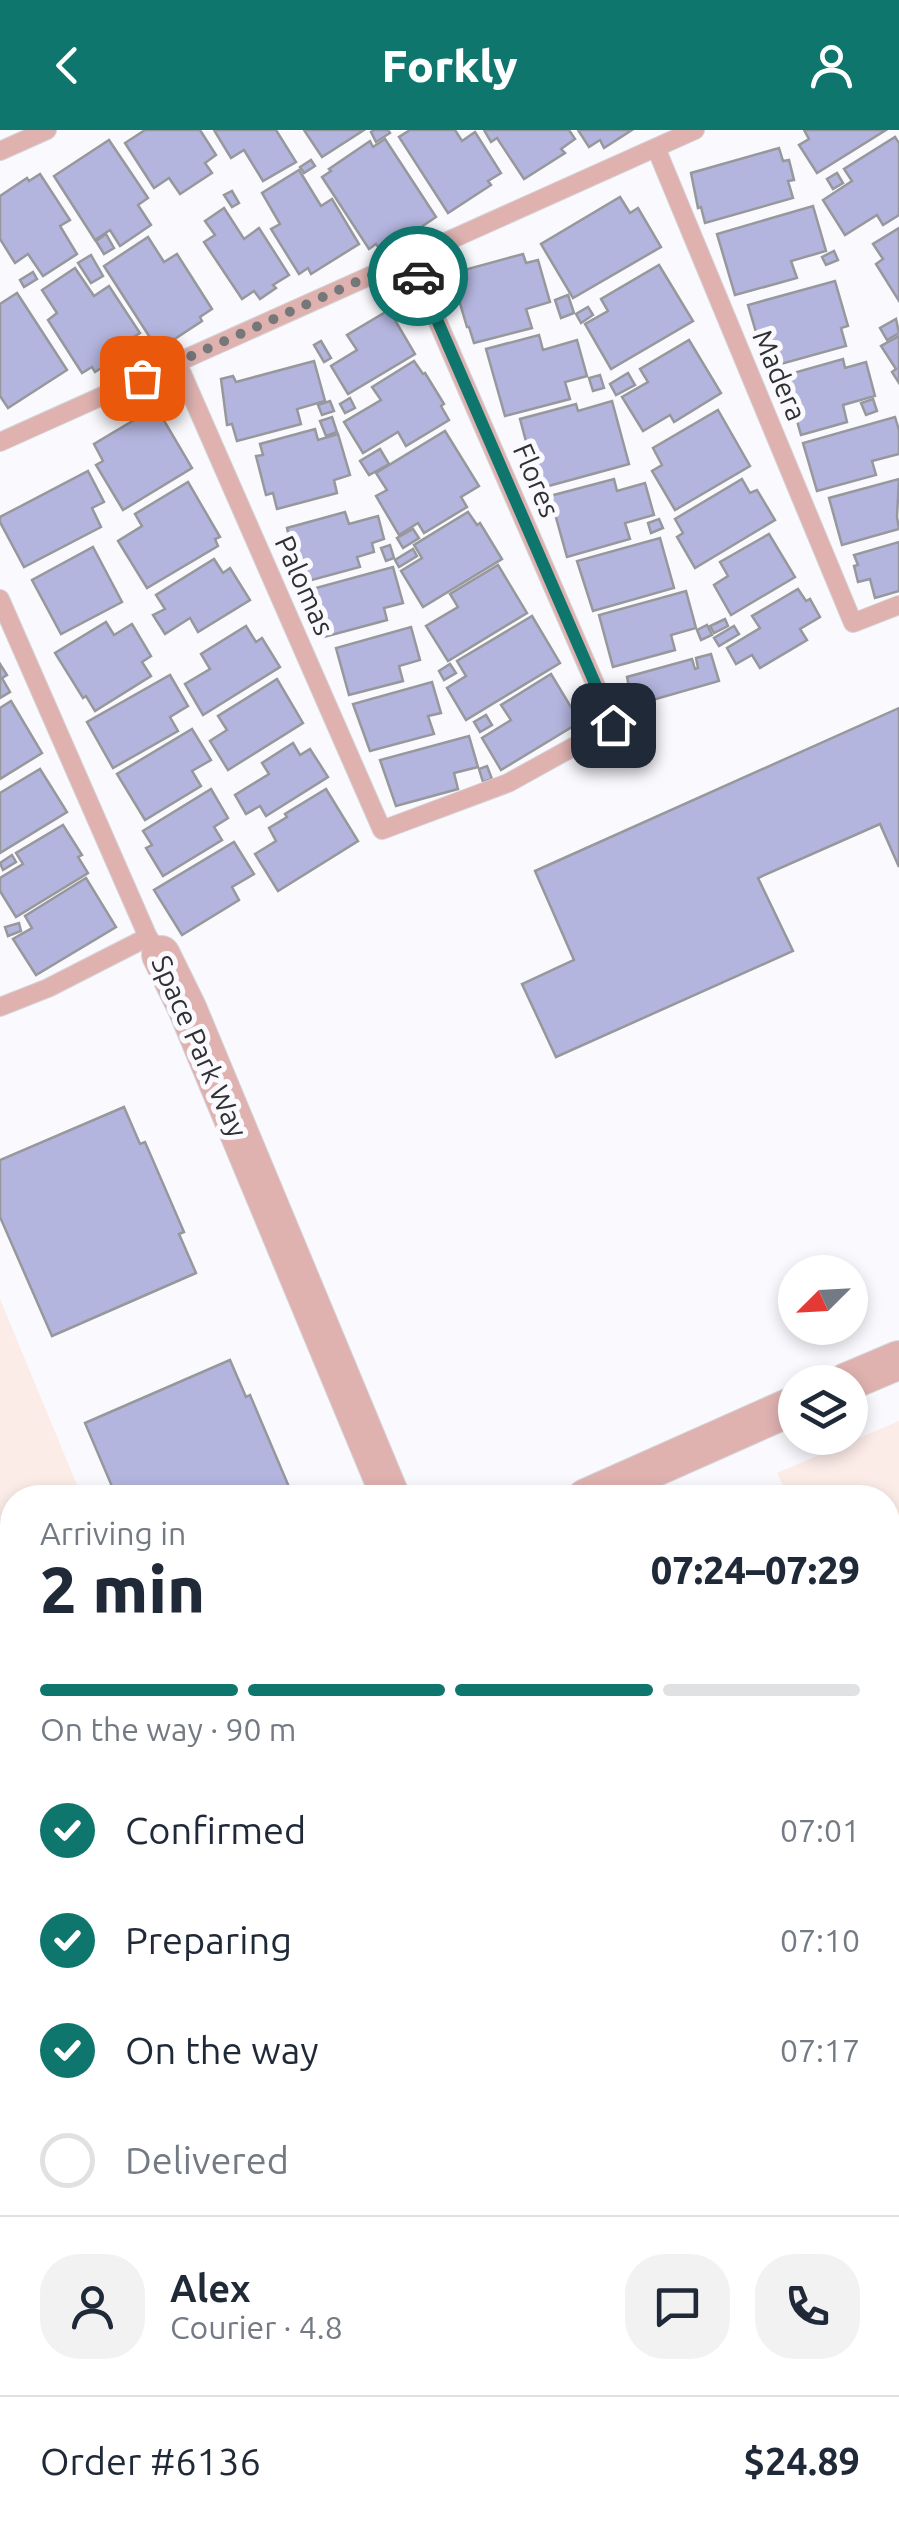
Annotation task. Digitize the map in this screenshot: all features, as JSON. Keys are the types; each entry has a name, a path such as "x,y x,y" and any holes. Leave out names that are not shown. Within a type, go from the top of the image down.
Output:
{"street":[{"name":"Space Park Way","path":"155,946 194,1026 385,1485"},
{"path":"868,1373 899,1360"},
{"path":"616,1485 778,1413"}],"lane":[{"path":"0,151 47,130"},
{"path":"0,442 695,130"},
{"name":"Madera","path":"656,148 853,623 899,605"},
{"name":"Flores","path":"382,830 508,783 613,725 410,258"},
{"name":"Palomas","path":"178,362 382,830"},
{"name":"Space Park Way","path":"0,599 155,946"},
{"path":"0,1007 155,946"}],"shaded area":[{"path":"0,1299 77,1485 0,1485"},
{"path":"899,1421 899,1485 782,1485 777,1473 819,1455 868,1455 868,1434"}],"building":[{"path":"145,130 200,130 216,155 205,163 212,173 180,194 169,178 154,188 125,143"},
{"path":"214,130 276,130 296,162 263,181 244,150 231,158"},
{"path":"304,130 364,130 322,157"},
{"path":"410,130 455,130 462,141 475,132 501,173 488,181 491,185 448,213 399,137"},
{"path":"484,130 569,130 575,139 561,149 565,153 524,179 497,138 491,142"},
{"path":"578,130 632,130 604,148 600,140 589,147"},
{"path":"804,130 886,130 817,173 799,145 809,139"},
{"path":"371,132 390,133 376,142"},
{"path":"895,137 899,143 899,215 883,225 877,215 845,235 823,200 852,181 844,169"},
{"path":"385,139 436,217 402,240 398,235 379,248 376,244 369,249 322,177 370,141 373,147"},
{"path":"109,140 148,198 138,205 151,225 120,246 110,230 95,240 54,176"},
{"path":"779,148 783,161 789,160 794,180 788,181 793,198 705,223 691,173"},
{"path":"311,160 315,166 304,173 300,167"},
{"path":"299,170 321,206 332,199 359,244 311,274 308,268 299,274 271,229 280,224 262,193"},
{"path":"837,173 843,183 833,189 827,179"},
{"path":"40,174 70,220 60,226 77,254 43,276 28,254 15,263 0,239 0,196"},
{"path":"232,191 239,203 232,207 224,195"},
{"path":"620,197 630,213 638,208 661,247 573,298 541,244"},
{"path":"813,206 826,251 791,261 797,278 735,295 717,234"},
{"path":"224,208 244,239 259,228 289,275 260,299 254,291 242,299 204,242 215,235 205,221"},
{"path":"899,228 899,301 876,264 883,259 873,244"},
{"path":"106,234 114,248 104,254 96,241"},
{"path":"148,237 164,262 177,254 212,309 200,317 202,321 158,350 104,266"},
{"path":"834,251 838,260 826,265 822,257"},
{"path":"523,254 526,263 538,260 550,302 526,309 532,328 474,343 454,283 467,279 464,270"},
{"path":"91,255 103,276 91,283 78,263"},
{"path":"659,265 693,321 611,369 585,324 608,311 601,299"},
{"path":"75,268 94,296 109,286 140,333 124,343 129,350 95,372 92,367 82,373 48,320 57,313 42,290"},
{"path":"33,272 37,279 24,287 20,280"},
{"path":"835,281 848,326 841,328 846,346 770,367 748,305"},
{"path":"17,293 67,370 8,408 0,396 0,304"},
{"path":"568,295 574,313 561,318 555,300"},
{"path":"588,307 593,315 581,323 576,314"},
{"path":"389,310 415,354 348,394 331,366 357,350 347,335"},
{"path":"896,319 899,333 887,340 880,328"},
{"path":"539,335 543,350 577,340 587,376 565,382 570,399 505,416 486,349"},
{"path":"899,336 899,383 892,372 896,369 881,346"},
{"path":"689,340 721,393 674,422 670,415 643,431 622,397 648,382 640,369"},
{"path":"321,341 331,358 324,362 314,345"},
{"path":"843,359 845,368 866,362 875,396 843,405 847,422 801,435 795,414 785,417 776,387 782,386 779,377"},
{"path":"314,361 325,401 297,409 301,424 237,441 232,424 227,425 221,379 233,376 236,382"},
{"path":"414,361 444,404 441,406 449,420 406,446 398,432 363,453 344,422 381,400 372,387"},
{"path":"628,373 635,385 616,395 610,384"},
{"path":"600,375 604,388 593,391 589,378"},
{"path":"350,398 355,408 345,413 340,404"},
{"path":"873,399 877,411 866,415 861,403"},
{"path":"330,401 334,411 322,415 318,405"},
{"path":"612,401 629,464 534,490 523,450 528,449 520,419 576,404 578,411"},
{"path":"156,407 192,468 123,510 96,465 103,461 94,444"},
{"path":"718,410 750,466 675,510 652,471 662,465 653,448"},
{"path":"332,417 337,432 326,436 320,421"},
{"path":"895,417 899,454 872,461 876,475 817,491 803,443"},
{"path":"315,429 318,440 338,434 350,475 334,480 337,493 277,509 273,493 266,495 256,456 263,455 260,444"},
{"path":"445,431 479,486 461,497 467,507 424,533 418,523 399,535 376,496 387,490 376,473"},
{"path":"380,449 389,464 369,475 360,461"},
{"path":"88,471 104,502 92,508 101,527 24,567 0,517"},
{"path":"614,479 617,491 645,483 654,515 625,523 630,539 567,557 550,496"},
{"path":"742,479 750,493 757,490 775,520 695,568 677,537 683,533 675,519"},
{"path":"899,479 899,529 842,545 829,498"},
{"path":"188,482 220,537 215,539 218,546 147,588 118,541 142,526 135,514"},
{"path":"345,512 349,524 378,516 384,539 372,543 374,552 357,557 360,567 308,581 303,562 295,564 287,528"},
{"path":"468,512 477,525 480,523 502,559 423,607 401,571 422,558 414,545"},
{"path":"659,519 663,528 651,533 648,523"},
{"path":"413,529 419,538 403,548 397,538"},
{"path":"769,534 795,577 731,615 714,585 728,576 720,562"},
{"path":"660,538 674,588 593,611 577,561"},
{"path":"899,542 899,591 875,598 870,579 858,582 854,555"},
{"path":"390,545 394,558 386,561 381,548"},
{"path":"93,547 122,602 61,634 32,580"},
{"path":"413,549 417,556 399,567 395,560"},
{"path":"214,559 223,573 230,568 250,600 198,632 190,618 165,634 153,615 165,609 156,595"},
{"path":"498,565 527,613 448,661 426,626 458,607 450,594"},
{"path":"393,567 403,603 384,608 387,620 320,638 301,592"},
{"path":"798,589 806,601 810,599 820,617 800,629 807,640 760,668 752,655 736,664 727,648 760,628 752,616"},
{"path":"686,591 696,628 671,635 675,650 613,667 599,615"},
{"path":"532,616 560,663 466,720 447,688 466,676 457,661"},
{"path":"725,619 728,626 714,633 710,626"},
{"path":"106,622 114,635 132,624 151,656 142,662 151,676 95,711 55,653"},
{"path":"707,625 712,635 701,640 697,630"},
{"path":"246,626 256,642 262,638 280,667 203,715 185,684 210,669 201,654"},
{"path":"734,626 739,634 719,646 714,638"},
{"path":"411,627 420,660 399,666 403,681 349,695 336,648"},
{"path":"711,654 719,681 628,707 622,689 629,687 627,677 692,659 695,669 696,658"},
{"path":"0,664 10,692 0,698"},
{"path":"450,664 456,673 444,680 439,671"},
{"path":"551,674 580,722 501,770 482,738 511,720 501,705"},
{"path":"170,675 188,706 170,717 178,731 113,768 87,722"},
{"path":"277,679 303,723 228,770 210,741 227,730 218,716"},
{"path":"432,682 441,713 428,716 434,734 370,751 353,704"},
{"path":"11,701 42,753 0,779 0,708"},
{"path":"899,708 899,867 880,824 758,878 793,951 556,1057 522,984 574,960 535,871"},
{"path":"486,715 492,725 480,732 474,722"},
{"path":"192,729 211,760 192,771 201,786 145,820 117,774"},
{"path":"469,736 478,767 454,773 458,789 396,806 380,760"},
{"path":"293,743 300,755 310,749 328,777 266,816 260,806 246,814 235,795 269,774 262,763"},
{"path":"487,766 492,779 483,782 479,769"},
{"path":"40,769 67,812 0,853 0,793"},
{"path":"211,789 228,818 214,827 222,840 163,876 146,848 152,845 143,831"},
{"path":"326,789 358,841 278,891 255,854 276,841 269,828"},
{"path":"63,825 88,873 16,917 0,891 0,878 23,864 16,853"},
{"path":"234,842 254,874 232,887 239,900 182,935 154,890"},
{"path":"12,855 16,862 3,870 0,863"},
{"path":"86,878 116,927 36,975 13,939 32,928 25,916"},
{"path":"19,923 21,931 8,936 5,927"},
{"path":"124,1107 140,1144 145,1142 184,1232 179,1234 196,1273 52,1336 0,1217 0,1160"},
{"path":"230,1360 246,1397 250,1395 288,1485 111,1485 85,1423"}],"way so far":[{"path":"142,378 410,258 418,276"}],"route":[{"path":"418,276 613,725"}]}
